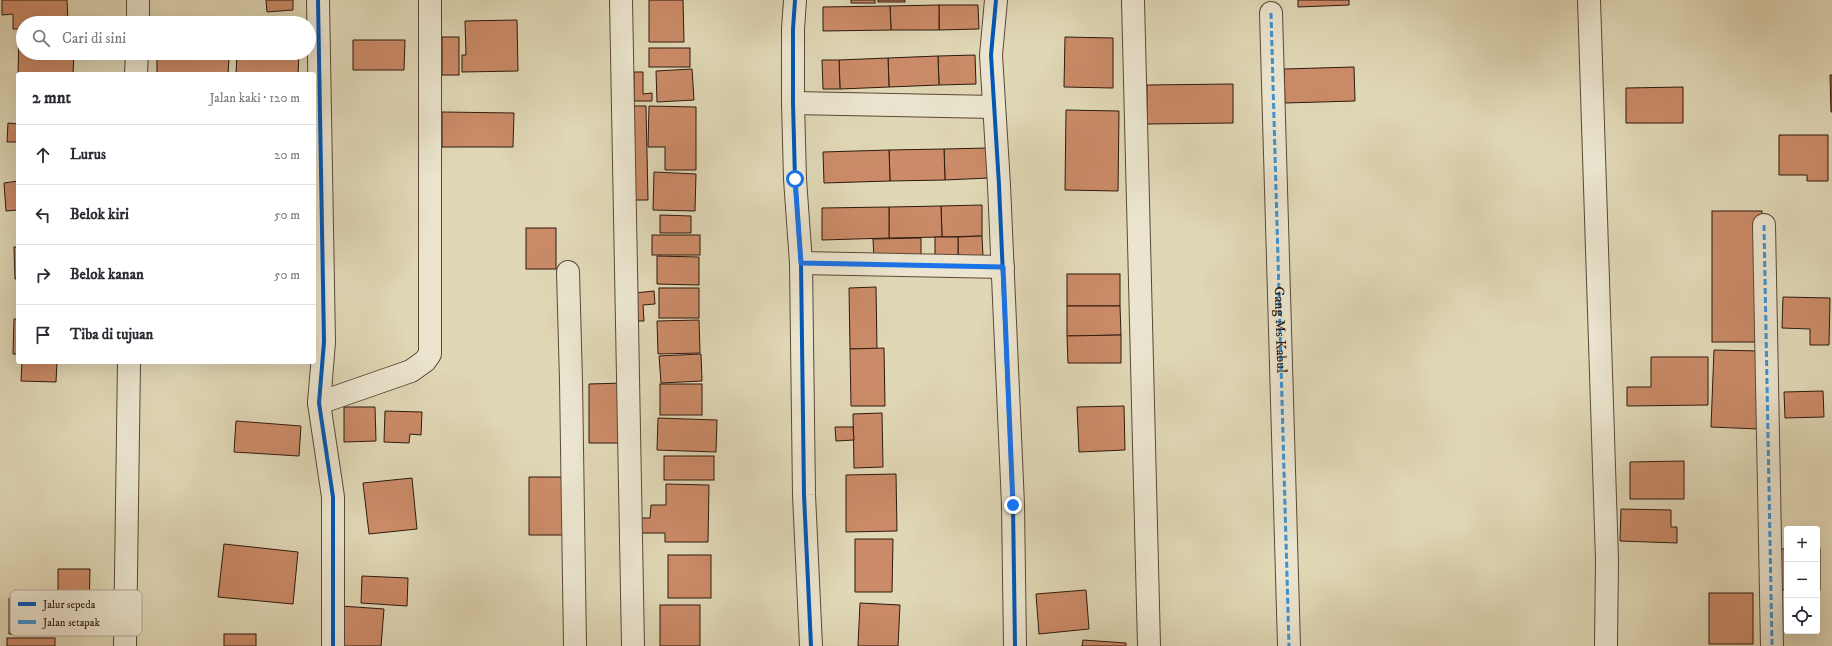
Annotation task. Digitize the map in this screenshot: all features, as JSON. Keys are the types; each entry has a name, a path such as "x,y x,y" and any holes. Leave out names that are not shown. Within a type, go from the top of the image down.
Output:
{"street":[{"path":"138,0 138,16"},
{"path":"318,0 324,342 319,403 333,497 333,646"},
{"path":"319,403 411,371 425,361 430,354 430,0"},
{"path":"621,0 633,646"},
{"path":"795,0 793,29 793,103 795,179 801,263 804,495 811,646"},
{"path":"996,0 991,55 1003,267 1013,505 1015,646"},
{"path":"1133,0 1149,646"},
{"path":"1589,0 1607,560 1606,646"},
{"name":"Gang Ms Kabul","path":"1271,13 1289,646"},
{"path":"136,72 137,60"},
{"path":"793,103 994,107"},
{"path":"1764,225 1772,646"},
{"path":"801,263 1003,267"},
{"path":"568,272 572,381 575,646"},
{"path":"126,590 128,364"},
{"path":"125,636 125,646"}],"building":[{"path":"2,0 67,0 68,16 16,16 16,29 13,29 13,14 2,15"},
{"path":"266,0 293,0 293,10 267,12"},
{"path":"649,0 683,0 684,42 649,42"},
{"path":"851,0 875,0 875,3 851,3"},
{"path":"878,0 905,0 905,2 878,2"},
{"path":"1298,0 1349,0 1349,5 1298,7"},
{"path":"939,5 978,5 979,29 939,30"},
{"path":"939,5 939,30 891,30 890,6"},
{"path":"890,6 891,30 823,31 823,7"},
{"path":"517,20 518,71 462,72 462,55 466,55 465,21"},
{"path":"442,37 459,37 459,75 442,75"},
{"path":"1065,37 1113,38 1113,88 1064,87"},
{"path":"353,40 405,40 404,70 353,70"},
{"path":"649,48 690,48 690,67 649,67"},
{"path":"975,55 976,84 939,85 938,56"},
{"path":"938,56 939,85 889,87 888,58"},
{"path":"888,58 889,87 840,89 839,60"},
{"path":"18,60 74,60 73,72 18,72"},
{"path":"157,60 229,60 228,72 157,72"},
{"path":"237,60 299,60 298,72 236,72"},
{"path":"822,60 839,60 840,89 823,89"},
{"path":"1354,67 1355,101 1285,103 1284,69"},
{"path":"692,69 694,100 657,102 656,71"},
{"path":"634,72 643,72 643,94 652,93 652,101 634,101"},
{"path":"1830,75 1832,75 1832,112 1831,112"},
{"path":"1233,84 1233,123 1147,124 1147,85"},
{"path":"1683,87 1683,123 1626,123 1626,88"},
{"path":"634,106 646,106 648,200 635,200"},
{"path":"649,106 696,107 696,170 665,170 665,147 648,147"},
{"path":"1066,110 1119,111 1118,191 1065,190"},
{"path":"442,112 514,113 513,147 442,147"},
{"path":"8,123 16,124 16,142 7,142"},
{"path":"1779,135 1828,135 1828,181 1807,181 1807,175 1779,175"},
{"path":"988,148 989,178 945,180 944,149"},
{"path":"944,149 945,180 890,181 889,150"},
{"path":"889,150 890,181 824,183 823,152"},
{"path":"654,172 696,174 695,211 653,210"},
{"path":"16,181 16,210 6,211 4,183"},
{"path":"982,205 982,236 942,237 941,206"},
{"path":"941,206 942,237 889,238 889,207"},
{"path":"889,207 889,238 822,240 822,208"},
{"path":"1712,211 1762,211 1762,342 1712,342"},
{"path":"660,215 691,216 691,233 660,233"},
{"path":"526,228 556,228 556,269 526,269"},
{"path":"652,235 700,235 700,255 652,255"},
{"path":"982,236 983,256 958,257 958,237"},
{"path":"935,237 958,237 958,257 935,257"},
{"path":"921,238 921,257 874,258 873,239"},
{"path":"14,247 16,247 16,279"},
{"path":"657,256 699,257 699,285 657,284"},
{"path":"1067,274 1120,274 1120,306 1067,306"},
{"path":"876,287 877,349 850,349 849,288"},
{"path":"659,288 699,288 699,318 659,318"},
{"path":"654,291 655,304 643,305 644,321 637,321 635,293"},
{"path":"1783,297 1830,298 1829,345 1810,345 1810,329 1782,328"},
{"path":"1067,306 1120,306 1121,335 1067,336"},
{"path":"14,319 16,319 16,354 13,354"},
{"path":"699,320 700,353 658,354 657,321"},
{"path":"1121,335 1121,363 1068,363 1067,336"},
{"path":"884,348 885,406 851,406 850,349"},
{"path":"1714,350 1760,351 1758,429 1711,427"},
{"path":"701,354 702,381 661,383 659,356"},
{"path":"1651,357 1708,357 1708,405 1627,406 1627,387 1651,387"},
{"path":"22,364 57,364 56,382 21,381"},
{"path":"624,383 625,443 589,443 589,384"},
{"path":"660,384 702,384 702,415 660,415"},
{"path":"1823,391 1824,417 1785,418 1784,392"},
{"path":"1124,406 1125,450 1079,452 1077,407"},
{"path":"344,407 375,407 376,441 344,442"},
{"path":"385,411 422,412 421,435 410,434 409,443 384,442"},
{"path":"882,413 883,467 854,468 853,414"},
{"path":"658,418 717,420 716,452 657,450"},
{"path":"236,421 301,426 299,456 234,452"},
{"path":"835,427 853,427 854,440 836,441"},
{"path":"664,456 714,456 714,480 664,480"},
{"path":"1684,461 1684,499 1630,499 1630,462"},
{"path":"896,474 897,531 846,532 846,475"},
{"path":"529,477 571,477 572,535 529,535"},
{"path":"412,478 417,529 369,534 363,483"},
{"path":"666,484 709,485 708,542 665,542 665,533 641,533 641,518 650,518 651,505 666,505"},
{"path":"1621,509 1671,510 1671,527 1677,527 1677,543 1620,541"},
{"path":"855,539 893,539 892,592 855,592"},
{"path":"224,544 298,552 293,604 218,597"},
{"path":"1774,549 1784,549 1784,590 1774,590"},
{"path":"668,555 711,555 711,598 668,598"},
{"path":"58,569 90,569 90,590 58,590"},
{"path":"362,576 408,578 407,606 361,603"},
{"path":"1086,590 1089,629 1039,634 1036,594"},
{"path":"1709,593 1753,593 1753,644 1709,644"},
{"path":"9,598 10,634 9,634"},
{"path":"860,603 900,605 898,646 858,646"},
{"path":"660,605 700,605 700,646 660,646"},
{"path":"341,606 384,609 381,646 338,646"},
{"path":"224,634 256,634 256,646 224,646"},
{"path":"7,638 55,638 55,646 7,646"},
{"path":"1083,640 1126,643 1126,646 1082,646"}],"marked path":[{"path":"1271,13 1289,646"},
{"path":"1764,225 1772,646"}],"cycle path":[{"path":"318,0 324,342 319,403 333,497 333,646"},
{"path":"795,0 793,29 793,103 795,179 801,263 804,495 811,646"},
{"path":"996,0 991,55 999,185 1013,505 1015,646"}],"route":[{"path":"795,179 801,263 1003,267 1013,505"}]}
